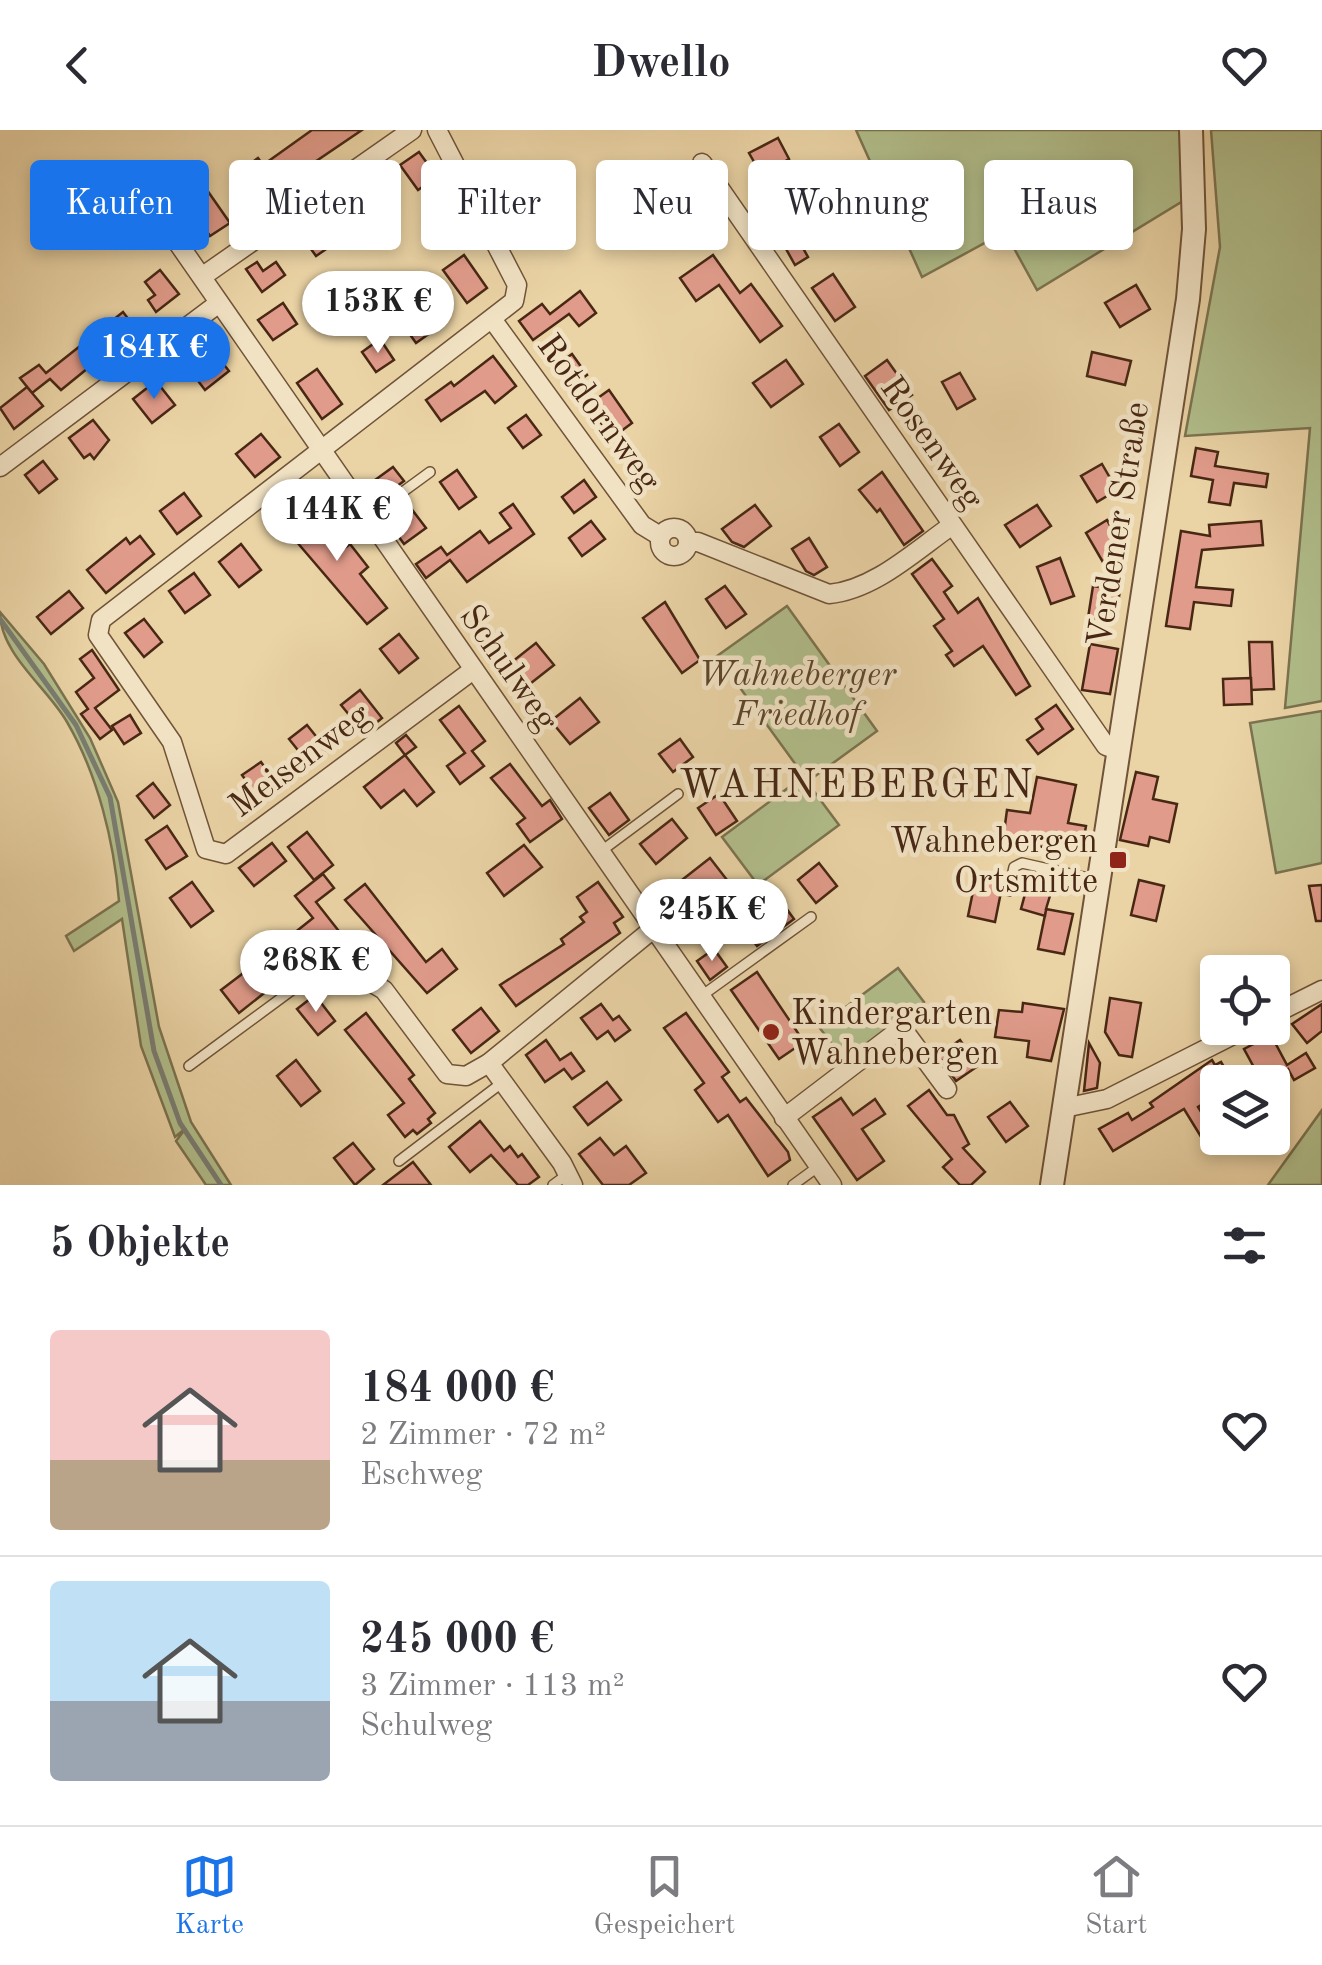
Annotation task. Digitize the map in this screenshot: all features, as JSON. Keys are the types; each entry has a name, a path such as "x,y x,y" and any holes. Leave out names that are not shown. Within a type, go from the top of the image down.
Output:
{"street":[{"path":"202,276 412,130"},
{"path":"320,449 514,301 517,285 437,130"},
{"name":"Verdener Straße","path":"1052,1185 1188,300 1195,178 1191,130"},
{"name":"Rosenweg","path":"728,201 1106,746 1118,750"},
{"name":"Schulweg","path":"184,250 832,1185"},
{"path":"0,467 218,303"},
{"name":"Rotdornweg","path":"492,318 642,525 660,536 660,547 668,556 684,553 688,542 698,542 828,594 844,592 874,579 951,526"},
{"name":"Meisenweg","path":"320,449 100,620 98,635 172,742 206,849 226,854 472,670"},
{"path":"349,969 384,990 447,1074 466,1076 489,1062 653,929"},
{"path":"1290,1006 1322,990"},
{"path":"784,1118 902,1028 948,1089"},
{"path":"1064,1108 1107,1099 1214,1045"},
{"path":"489,1062 564,1182"}],"lane":[{"path":"368,518 430,472"},
{"path":"600,852 678,794"},
{"path":"1009,891 1014,867 1022,863 1100,880"},
{"path":"700,997 811,917"},
{"path":"188,1066 326,964 349,969"},
{"path":"399,1161 504,1082"},
{"path":"793,1185 818,1166"}],"green space":[{"path":"856,130 1180,130 1191,196 1133,231 1133,160 984,160 984,243 922,277 910,250 964,250 964,160 869,160"},
{"path":"1211,130 1322,130 1322,701 1285,708 1310,428 1185,436 1220,247"},
{"path":"1015,250 1103,250 1037,290"},
{"name":"Wahneberger Friedhof","path":"787,606 877,731 807,782 839,825 758,885 722,837 804,776 717,656"},
{"path":"0,612 44,664 90,738 118,802 159,1027 191,1122 231,1185 206,1185 176,1141 186,1128 175,1137 141,1046 122,919 74,951 66,936 119,901 109,832 78,742 58,709 16,656 2,627"},
{"path":"1322,711 1322,863 1276,873 1250,723"},
{"path":"898,968 924,1002 845,1061 819,1027"},
{"path":"1322,1110 1322,1185 1268,1185"}],"building":[{"path":"312,130 362,130 318,160 270,160"},
{"path":"778,138 789,159 753,160 749,153"},
{"path":"419,152 425,160 421,160 421,188 418,190 401,164"},
{"path":"209,193 229,222 209,234"},
{"path":"787,250 804,250 808,257 795,265"},
{"path":"464,255 487,288 467,303 443,270"},
{"path":"713,255 740,293 751,284 782,326 760,342 719,285 696,301 680,278"},
{"path":"257,262 263,271 276,262 285,275 262,292 246,269"},
{"path":"160,270 179,294 156,312 148,300 155,295 145,282"},
{"path":"833,274 855,307 835,321 812,288"},
{"path":"1136,285 1150,309 1120,327 1105,303"},
{"path":"580,291 596,313 579,326 569,314 533,340 519,321 542,304 550,314"},
{"path":"283,303 297,324 273,340 258,320"},
{"path":"435,304 447,321 416,343 404,326"},
{"path":"123,312 136,329 61,390 50,379 32,393 20,378 39,365 46,373"},
{"path":"380,339 394,360 376,372 362,352"},
{"path":"209,346 229,371 205,390 186,365"},
{"path":"1092,352 1131,361 1125,385 1087,376"},
{"path":"572,354 587,375 569,388 554,367"},
{"path":"493,356 516,386 495,403 485,391 441,421 426,400 451,382 454,386"},
{"path":"786,360 803,384 771,407 753,383"},
{"path":"887,360 912,395 889,410 865,376"},
{"path":"317,369 342,404 322,419 297,383"},
{"path":"960,373 975,399 957,409 942,382"},
{"path":"156,381 175,405 152,423 133,399"},
{"path":"27,387 43,406 14,429 0,408"},
{"path":"609,390 632,423 612,438 588,405"},
{"path":"526,415 541,435 523,448 508,428"},
{"path":"93,420 109,440 94,459 90,454 84,458 69,438"},
{"path":"839,424 859,452 840,466 820,437"},
{"path":"261,434 280,457 255,477 236,454"},
{"path":"1196,448 1218,452 1215,466 1268,474 1266,487 1234,483 1230,505 1209,502 1213,480 1191,476"},
{"path":"43,461 57,479 39,493 25,475"},
{"path":"1102,464 1117,490 1097,502 1081,476"},
{"path":"393,467 404,481 375,502 364,488"},
{"path":"457,470 476,497 459,509 440,482"},
{"path":"882,472 923,531 904,545 880,509 877,512 859,490"},
{"path":"584,480 596,497 574,513 562,497"},
{"path":"184,493 201,516 177,534 160,511"},
{"path":"513,504 534,534 467,582 450,560 426,578 416,564 441,547 447,555 480,531 489,543 511,528 500,513"},
{"path":"755,505 771,526 744,547 732,542 722,529"},
{"path":"1037,505 1051,526 1020,547 1005,525"},
{"path":"309,507 342,550 350,544 368,567 360,574 387,608 367,624 284,527"},
{"path":"410,507 426,528 404,544 389,523"},
{"path":"1107,520 1125,551 1104,564 1086,533"},
{"path":"591,521 605,539 582,556 569,538"},
{"path":"1261,521 1263,545 1202,550 1196,587 1233,590 1231,606 1194,602 1190,629 1166,626 1181,531 1210,536 1209,525"},
{"path":"140,536 154,554 106,593 87,570 126,538 130,544"},
{"path":"809,538 827,567 814,575 806,571 792,549"},
{"path":"241,544 261,570 239,587 219,562"},
{"path":"1060,558 1074,596 1051,604 1037,567"},
{"path":"932,559 952,586 944,592 958,613 978,598 1030,686 1016,695 983,646 954,666 946,655 952,651 934,626 944,619 912,574"},
{"path":"194,573 210,595 185,613 169,591"},
{"path":"725,586 746,614 726,628 706,599"},
{"path":"1093,586 1120,590 1115,622 1088,618"},
{"path":"69,591 83,608 51,634 37,617"},
{"path":"665,602 700,660 682,673 643,618"},
{"path":"144,619 162,642 144,657 125,633"},
{"path":"399,634 418,658 399,673 380,649"},
{"path":"1249,642 1272,642 1274,689 1251,690"},
{"path":"536,643 554,665 526,687 508,665"},
{"path":"1090,644 1118,649 1110,694 1082,690"},
{"path":"92,650 119,690 95,708 112,730 100,739 81,714 88,709 76,692 94,678 80,659"},
{"path":"1251,678 1252,704 1224,705 1223,679"},
{"path":"360,690 382,718 364,733 341,705"},
{"path":"580,698 599,722 570,744 551,721"},
{"path":"1056,705 1073,729 1038,754 1027,740 1043,729 1036,719"},
{"path":"459,706 485,741 472,751 484,766 460,784 447,766 465,753 440,720"},
{"path":"130,715 141,733 124,744 112,726"},
{"path":"307,725 327,750 309,764 289,739"},
{"path":"406,735 416,747 405,755 396,743"},
{"path":"680,739 693,757 673,772 659,754"},
{"path":"405,755 434,792 417,806 404,790 381,808 364,787"},
{"path":"261,762 276,783 257,796 242,775"},
{"path":"510,764 542,806 550,800 562,819 530,842 517,824 525,818 491,778"},
{"path":"1136,772 1158,777 1153,799 1177,804 1169,842 1150,837 1148,846 1120,840"},
{"path":"1037,777 1076,785 1068,823 1086,826 1081,854 1032,845 1031,852 1002,847 1007,810 1030,813"},
{"path":"153,783 170,805 154,818 137,796"},
{"path":"610,793 629,820 609,835 589,808"},
{"path":"719,794 737,821 716,835 698,808"},
{"path":"672,819 687,838 656,864 640,844"},
{"path":"167,826 187,856 166,869 146,840"},
{"path":"307,832 333,865 314,880 288,847"},
{"path":"272,843 286,861 254,886 239,868"},
{"path":"524,845 542,867 504,896 487,873"},
{"path":"710,858 727,880 690,909 673,887"},
{"path":"819,863 837,886 816,903 798,880"},
{"path":"977,872 1004,877 995,922 968,916"},
{"path":"323,874 334,888 316,902 338,930 308,953 293,934 313,918 295,896"},
{"path":"1139,880 1164,886 1156,921 1131,915"},
{"path":"192,882 213,911 191,927 170,898"},
{"path":"598,882 623,917 614,923 620,933 516,1006 500,985 564,944 561,939 584,922 580,917 587,912 577,897"},
{"path":"1028,883 1052,889 1046,909 1073,914 1064,954 1038,949 1045,916 1021,909"},
{"path":"365,884 426,962 442,949 457,969 427,993 345,900"},
{"path":"1322,885 1322,921 1316,921 1309,886"},
{"path":"780,900 794,919 757,946 743,927"},
{"path":"714,949 727,967 710,980 697,961"},
{"path":"250,968 268,990 239,1013 221,990"},
{"path":"757,972 804,1042 779,1059 731,990"},
{"path":"315,995 335,1021 318,1035 297,1009"},
{"path":"1110,998 1141,1003 1132,1057 1119,1055 1105,1032"},
{"path":"1023,1003 1064,1009 1051,1061 1027,1057 1029,1041 995,1037 999,1010 1022,1012"},
{"path":"601,1004 613,1020 619,1016 630,1030 615,1041 608,1031 597,1039 581,1018"},
{"path":"1322,1004 1322,1031 1307,1043 1292,1024"},
{"path":"481,1008 499,1031 471,1053 453,1030"},
{"path":"366,1013 414,1075 409,1079 435,1113 428,1119 431,1123 417,1134 413,1130 405,1137 388,1115 404,1103 345,1030"},
{"path":"686,1013 729,1072 722,1077 740,1102 746,1098 788,1152 790,1160 768,1176 728,1115 718,1122 695,1090 704,1083 664,1028"},
{"path":"546,1040 560,1060 571,1053 584,1071 572,1079 564,1069 545,1082 526,1055"},
{"path":"960,1040 978,1066 956,1081 938,1055"},
{"path":"1089,1043 1100,1063 1097,1088 1084,1091"},
{"path":"1252,1045 1276,1045 1287,1065 1253,1065 1244,1049"},
{"path":"1306,1053 1315,1068 1294,1080 1287,1065"},
{"path":"296,1060 320,1091 301,1106 277,1076"},
{"path":"1200,1068 1200,1135 1184,1109 1113,1151 1099,1129 1128,1113 1132,1120 1153,1107 1150,1103"},
{"path":"607,1082 621,1100 588,1125 574,1107"},
{"path":"929,1090 947,1115 954,1115 969,1144 963,1148 985,1172 971,1185 960,1185 943,1167 952,1159 908,1106"},
{"path":"841,1098 853,1115 875,1099 885,1114 862,1129 884,1161 857,1180 813,1117"},
{"path":"1010,1102 1028,1126 1006,1142 988,1117"},
{"path":"480,1121 504,1151 510,1146 518,1157 522,1154 539,1177 528,1185 518,1185 491,1155 470,1172 449,1147"},
{"path":"600,1138 614,1155 626,1146 646,1173 629,1185 603,1185 579,1154"},
{"path":"353,1143 374,1169 355,1185 334,1158"},
{"path":"413,1162 431,1185 383,1185"}],"waterway":[{"path":"0,619 76,725 110,797 154,1051 180,1123 221,1185"}],"place":[{"name":"Wahnebergen Ortsmitte","path":"1118,860"},
{"name":"Kindergarten Wahnebergen","path":"771,1032"}],"district":[{"name":"WAHNEBERGEN","path":"857,783"}]}
